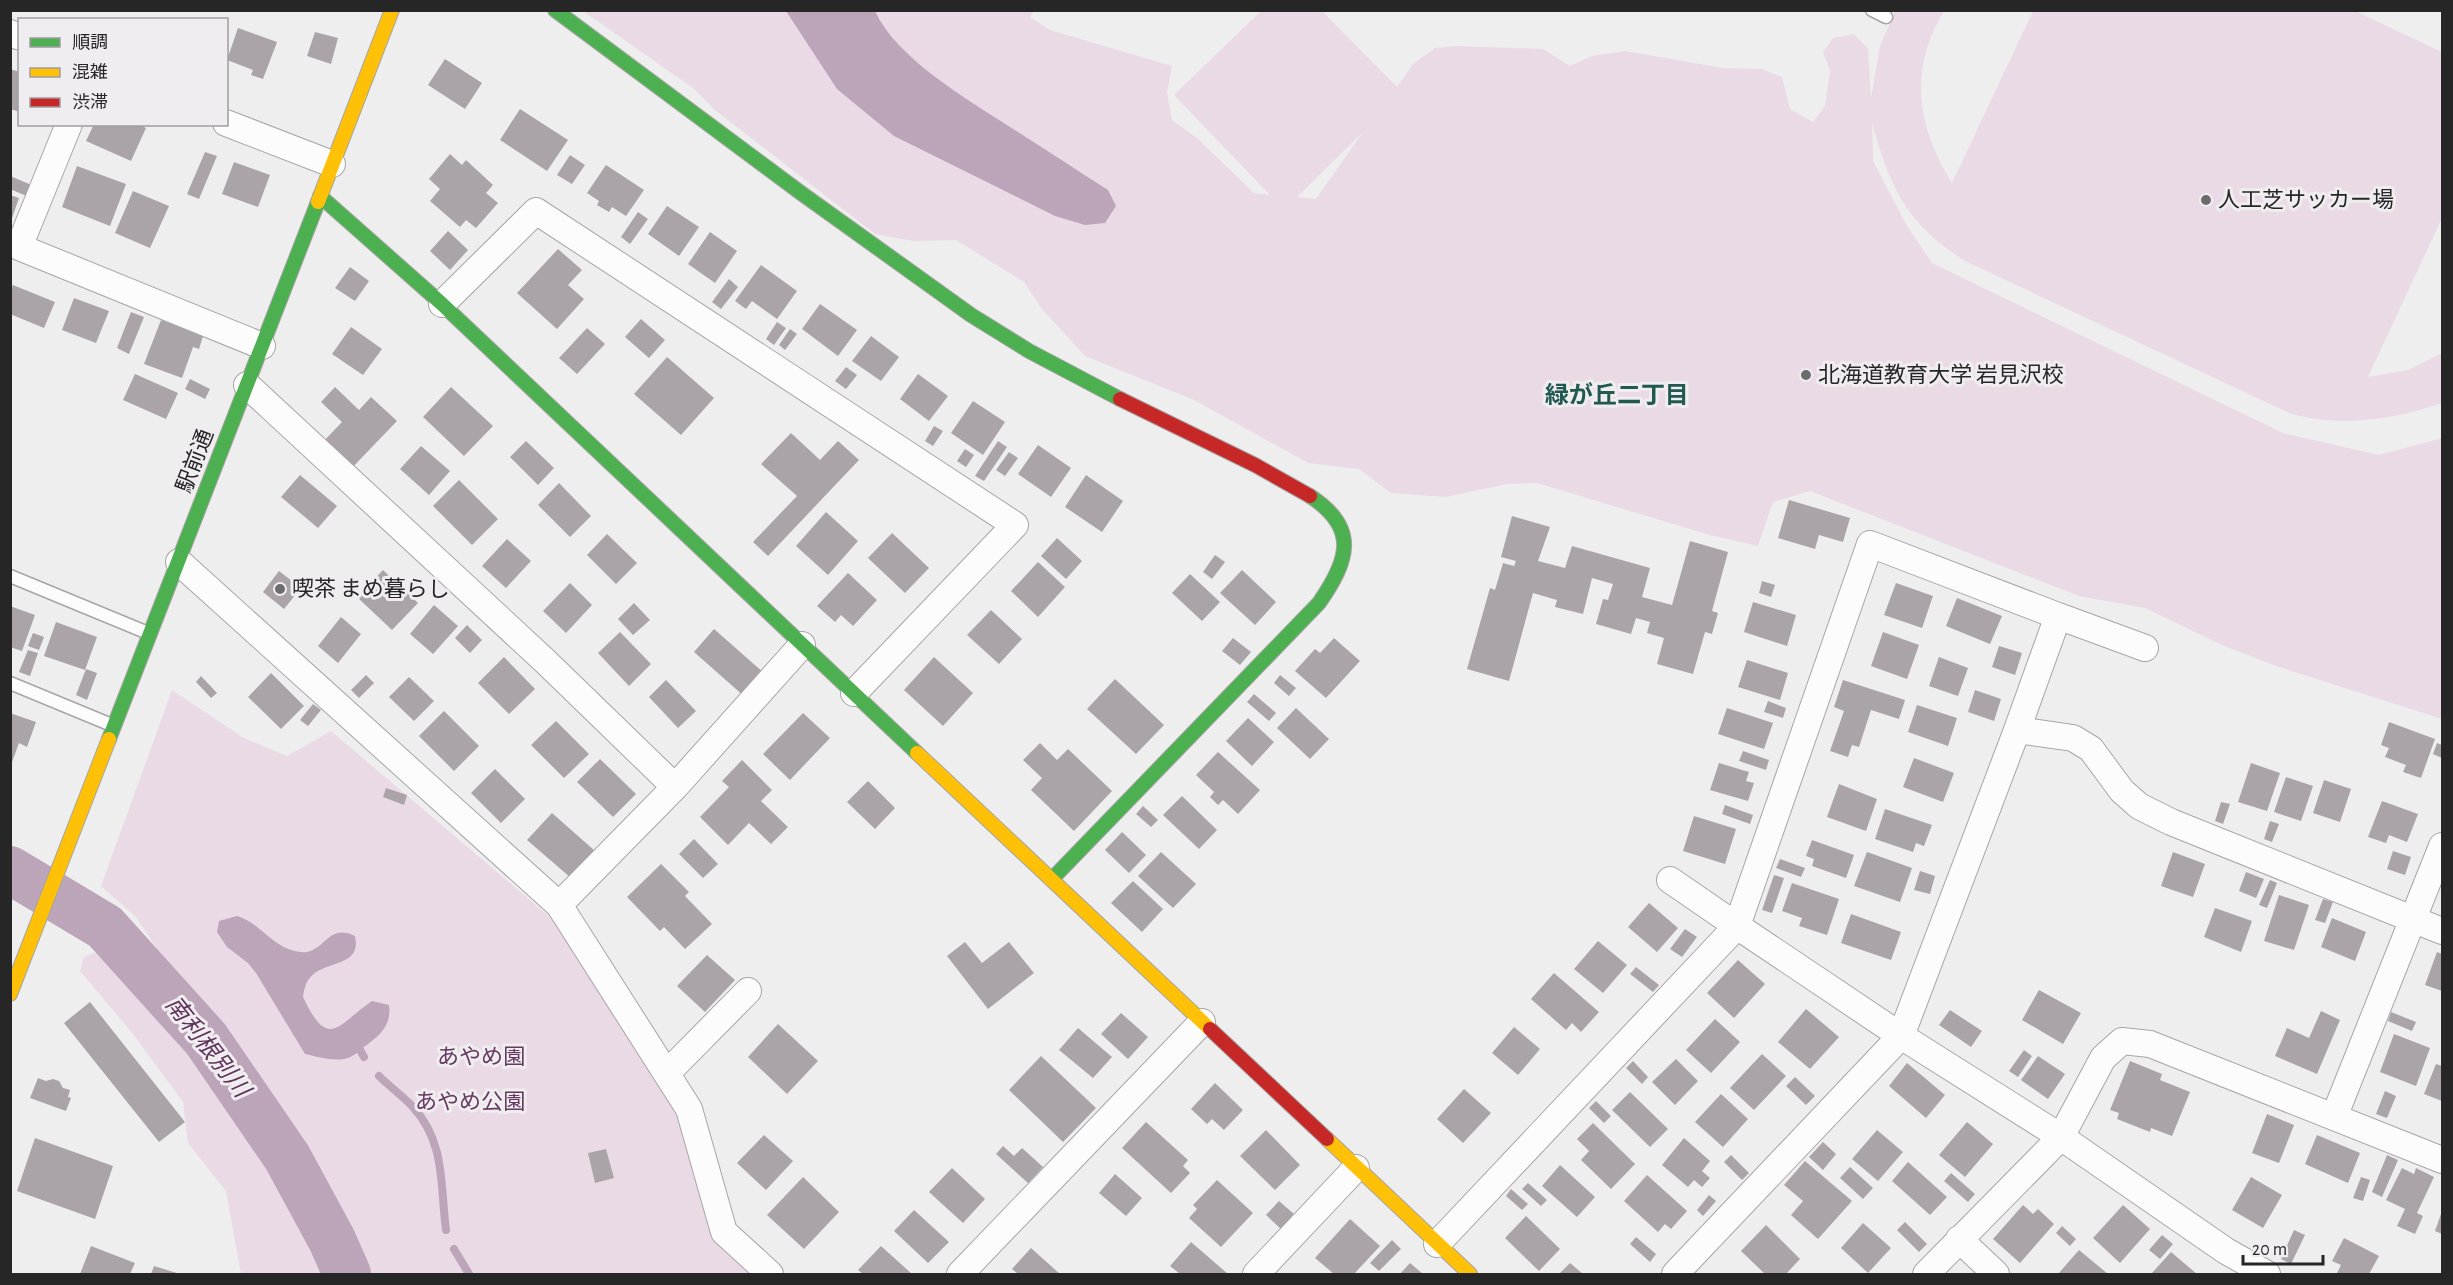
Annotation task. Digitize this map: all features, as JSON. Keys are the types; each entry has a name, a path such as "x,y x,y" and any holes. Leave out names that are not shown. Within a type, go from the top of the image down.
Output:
{"street":[{"name":"駅前通","path":"10,994 392,10"},
{"path":"555,10 829,214 999,334 1051,363 1273,475 1320,504 1337,519 1342,530 1342,555 1331,586 1319,603 1052,879"},
{"path":"228,124 332,164"},
{"path":"68,126 19,247 262,346"},
{"path":"320,196 442,304 1470,1275"},
{"path":"442,304 536,211 1015,525 854,693"},
{"path":"247,385 545,661 675,787"},
{"path":"1437,1244 1737,926 1870,544 2145,648"},
{"path":"179,562 559,905 689,1109 724,1232 770,1275"},
{"path":"1675,1275 1901,1036 2058,616"},
{"path":"559,905 675,787 802,645"},
{"path":"2017,730 2073,738 2091,749 2122,791 2139,806 2171,822 2442,931"},
{"path":"2334,1117 2442,846"},
{"path":"1670,880 1901,1036 2061,1137 2226,1251 2267,1275"},
{"path":"667,1073 748,991"},
{"path":"960,1275 1202,1022"},
{"path":"1926,1275 2061,1137 2103,1058 2122,1041 2150,1044 2442,1160"},
{"path":"1256,1275 1356,1168"},
{"path":"1959,1239 1996,1275"}],"lane":[{"path":"1872,10 1886,17"},
{"path":"10,576 149,634"},
{"path":"10,683 115,726"}],"green space":[{"name":"北海道教育大学 岩見沢校","path":"583,11 1034,11 1030,17 1050,30 1172,66 1167,92 1172,120 1198,139 1254,193 1270,195 1174,95 1261,11 1322,11 1397,87 1413,64 1435,48 1456,46 1543,49 1570,66 1592,56 1625,51 1723,68 1762,69 1782,77 1790,109 1813,122 1825,106 1830,71 1823,52 1833,38 1854,34 1868,49 1871,98 1880,46 1895,11 1944,11 1925,55 1921,77 1921,98 1931,141 1952,183 2033,11 2355,11 2442,52 2442,218 2368,377 2408,370 2442,353 2442,403 2423,409 2385,418 2346,421 2308,418 2289,413 1965,261 1928,233 1903,202 1886,166 1872,123 1873,161 1907,226 1932,263 2283,433 2379,455 2442,438 2442,719 2276,666 2222,645 2145,608 2079,596 1810,491 1773,502 1758,546 1710,535 1537,483 1507,484 1446,497 1391,493 1359,469 1308,463 1194,400 1085,356 1042,309 1024,282 956,240 913,241 875,234 715,110 693,88","holes":["1363,132 1316,199 1297,197"]},
{"name":"あやめ公園","path":"172,690 244,738 287,756 331,731 550,917 680,1110 754,1274 241,1274 226,1191 188,1143 183,1102 133,1034 80,971 84,957 112,946 195,1015 323,1188 314,1168 173,973 136,917 101,886"}],"shaded area":[{"path":"786,11 875,11 899,45 934,76 1108,190 1116,206 1105,223 1085,225 1055,216 894,136 837,89"},
{"path":"237,916 246,919 283,947 301,952 315,949 338,933 355,936 356,947 353,954 347,959 324,968 309,979 303,997 312,1014 320,1024 327,1028 334,1028 342,1024 372,1001 389,1005 388,1019 383,1030 370,1043 348,1058 321,1058 305,1054 256,973 248,963 227,947 217,932 219,921"}],"building":[{"path":"238,28 277,42 263,79 251,75 253,70 228,60"},
{"path":"315,32 338,38 331,64 307,56"},
{"path":"445,59 482,83 465,109 428,85"},
{"path":"10,69 18,71 18,111 10,109"},
{"path":"520,109 568,140 547,171 500,140"},
{"path":"93,126 142,126 146,128 131,161 86,141"},
{"path":"205,152 217,156 199,199 187,194"},
{"path":"450,154 462,165 466,160 493,185 486,193 498,203 476,228 466,220 460,227 430,201 440,189 429,179"},
{"path":"570,155 585,165 572,184 557,175"},
{"path":"234,162 270,175 258,207 222,194"},
{"path":"606,165 644,190 626,216 612,207 609,212 597,205 599,201 587,193"},
{"path":"77,166 126,184 110,226 62,207"},
{"path":"10,176 34,186 29,197 10,189"},
{"path":"133,191 169,206 150,248 115,233"},
{"path":"10,195 19,198 11,221 10,221"},
{"path":"667,206 699,227 679,256 648,234"},
{"path":"638,212 648,219 630,244 621,237"},
{"path":"448,231 468,250 450,270 430,251"},
{"path":"710,232 737,251 715,283 688,264"},
{"path":"558,249 582,270 568,285 584,299 557,329 517,293"},
{"path":"761,265 797,291 777,319 752,301 746,309 735,301"},
{"path":"350,267 369,281 355,301 335,288"},
{"path":"729,279 738,287 721,309 712,302"},
{"path":"13,285 55,302 44,328 10,314 10,291"},
{"path":"74,298 109,311 96,343 62,330"},
{"path":"820,304 857,330 838,356 802,329"},
{"path":"131,312 144,317 129,354 117,348"},
{"path":"641,319 665,340 649,358 625,337"},
{"path":"161,320 203,336 199,349 193,347 182,378 144,364"},
{"path":"777,322 786,328 774,345 766,339"},
{"path":"351,327 382,349 363,375 332,354"},
{"path":"587,328 605,344 577,374 559,358"},
{"path":"790,329 797,334 785,350 779,345"},
{"path":"871,336 899,357 881,381 852,361"},
{"path":"667,357 714,398 681,435 634,394"},
{"path":"846,367 857,375 846,389 835,381"},
{"path":"135,374 178,393 166,419 123,400"},
{"path":"918,374 948,396 929,421 900,399"},
{"path":"190,379 210,389 205,399 185,389"},
{"path":"335,387 359,410 371,397 397,421 349,471 321,444 342,422 321,402"},
{"path":"451,387 493,426 464,456 423,417"},
{"path":"973,401 1005,422 983,455 951,433"},
{"path":"934,426 943,431 933,446 925,441"},
{"path":"791,433 820,460 838,441 859,460 768,556 753,542 797,496 761,464"},
{"path":"526,441 554,468 538,485 510,457"},
{"path":"998,441 1007,447 984,481 975,476"},
{"path":"1038,445 1071,468 1051,497 1018,474"},
{"path":"421,446 450,471 429,495 400,469"},
{"path":"965,449 974,455 966,467 957,461"},
{"path":"1009,452 1018,458 1005,476 996,470"},
{"path":"300,475 337,506 318,528 281,497"},
{"path":"1086,475 1123,501 1102,532 1065,507"},
{"path":"459,480 498,519 472,545 433,506"},
{"path":"559,483 591,516 570,537 538,505"},
{"path":"1789,500 1850,518 1843,542 1819,535 1815,549 1778,538"},
{"path":"826,512 858,541 828,575 796,546"},
{"path":"1512,516 1550,527 1538,561 1565,568 1572,546 1650,568 1642,597 1672,605 1690,541 1728,552 1712,611 1718,613 1712,634 1705,632 1693,674 1657,664 1664,638 1647,633 1650,622 1636,618 1631,634 1596,624 1603,599 1608,600 1613,584 1592,578 1583,614 1555,607 1557,600 1533,593 1509,681 1467,669 1490,588 1495,590 1503,563 1514,566 1516,561 1501,557"},
{"path":"892,533 929,568 905,593 868,558"},
{"path":"607,534 637,563 616,584 587,555"},
{"path":"1057,538 1082,561 1066,579 1041,556"},
{"path":"507,539 531,561 506,588 482,566"},
{"path":"1215,555 1225,562 1212,579 1203,572"},
{"path":"1038,562 1065,587 1038,617 1011,591"},
{"path":"383,570 418,603 392,630 357,597"},
{"path":"1242,570 1276,602 1255,625 1220,593"},
{"path":"279,571 301,588 284,609 263,592"},
{"path":"848,573 877,600 853,626 841,615 835,622 817,606"},
{"path":"1190,574 1220,602 1202,621 1172,593"},
{"path":"1762,581 1775,585 1771,597 1759,593"},
{"path":"570,583 592,605 566,633 543,611"},
{"path":"1896,583 1933,596 1922,628 1884,615"},
{"path":"1957,598 2002,616 1990,644 1946,626"},
{"path":"1753,602 1796,615 1787,646 1744,632"},
{"path":"634,603 650,620 633,635 618,619"},
{"path":"434,605 458,626 433,654 410,634"},
{"path":"10,606 35,615 22,651 10,647"},
{"path":"991,610 1022,639 999,664 967,635"},
{"path":"341,617 361,634 338,663 318,646"},
{"path":"56,622 97,637 85,670 44,656"},
{"path":"467,625 482,640 470,653 455,638"},
{"path":"714,629 765,674 745,697 694,652"},
{"path":"620,632 651,664 629,686 598,653"},
{"path":"1883,632 1919,645 1907,679 1871,666"},
{"path":"33,633 44,637 39,650 28,646"},
{"path":"1233,638 1251,652 1240,665 1222,651"},
{"path":"1334,638 1360,661 1326,698 1295,671 1315,649 1320,653"},
{"path":"1999,646 2022,653 2015,675 1992,667"},
{"path":"28,650 38,653 30,676 19,672"},
{"path":"504,657 535,689 509,714 478,683"},
{"path":"934,657 973,693 943,726 904,690"},
{"path":"1939,657 1968,668 1958,696 1929,686"},
{"path":"1747,660 1788,673 1780,700 1738,687"},
{"path":"86,669 97,673 87,700 76,695"},
{"path":"271,673 304,706 281,729 248,697"},
{"path":"366,675 374,683 359,698 351,690"},
{"path":"1280,675 1296,688 1289,696 1274,683"},
{"path":"201,676 217,693 211,698 196,682"},
{"path":"409,677 434,701 414,721 389,697"},
{"path":"1115,679 1164,725 1136,754 1087,709"},
{"path":"666,680 696,711 678,728 649,697"},
{"path":"1843,680 1905,700 1899,719 1871,710 1859,747 1852,745 1848,757 1830,751 1844,711 1834,707"},
{"path":"1975,690 2001,699 1994,721 1968,712"},
{"path":"1254,694 1276,713 1269,721 1247,702"},
{"path":"1768,701 1786,708 1783,718 1764,712"},
{"path":"313,704 321,710 308,726 300,720"},
{"path":"1917,705 1957,718 1948,746 1908,732"},
{"path":"1296,708 1329,739 1310,759 1277,728"},
{"path":"1727,708 1773,723 1764,749 1718,734"},
{"path":"444,711 479,746 454,771 419,736"},
{"path":"10,713 36,722 27,747 19,743 11,765"},
{"path":"803,713 830,738 790,780 763,754"},
{"path":"1248,718 1274,742 1252,766 1226,741"},
{"path":"556,721 589,754 564,778 531,745"},
{"path":"2389,722 2435,739 2421,778 2403,772 2406,765 2385,757 2389,748 2381,745"},
{"path":"1040,743 1057,760 1068,749 1112,791 1074,831 1031,790 1042,778 1023,760"},
{"path":"2437,743 2442,745 2442,758 2433,754"},
{"path":"1743,751 1769,760 1766,770 1739,761"},
{"path":"1218,752 1260,790 1238,814 1223,800 1218,805 1210,797 1214,792 1196,775"},
{"path":"1914,758 1954,773 1943,802 1903,787"},
{"path":"600,759 636,794 613,817 577,782"},
{"path":"742,760 772,790 761,801 788,827 771,844 749,823 728,845 700,817 729,787 722,781"},
{"path":"1719,763 1749,772 1746,781 1754,783 1748,801 1710,790"},
{"path":"2251,763 2280,773 2267,811 2238,802"},
{"path":"495,769 525,799 501,823 471,793"},
{"path":"2286,777 2313,786 2301,821 2274,812"},
{"path":"2324,780 2351,789 2340,822 2313,813"},
{"path":"868,781 895,808 875,829 847,802"},
{"path":"1839,784 1877,799 1866,831 1827,817"},
{"path":"386,788 407,795 404,805 383,797"},
{"path":"1182,796 1217,830 1199,849 1163,815"},
{"path":"2382,801 2418,814 2407,842 2389,835 2386,843 2368,837"},
{"path":"2221,802 2230,804 2223,824 2215,821"},
{"path":"1725,805 1753,815 1750,824 1722,814"},
{"path":"1143,806 1158,820 1151,827 1136,814"},
{"path":"1885,809 1932,825 1924,846 1916,843 1913,852 1875,839"},
{"path":"552,813 595,851 571,878 527,840"},
{"path":"1694,816 1736,829 1725,864 1683,851"},
{"path":"2270,821 2279,824 2272,842 2264,839"},
{"path":"1122,832 1146,855 1129,873 1105,850"},
{"path":"694,839 718,864 703,878 679,854"},
{"path":"1812,840 1854,855 1846,878 1812,866 1814,859 1806,856"},
{"path":"2393,851 2411,857 2405,875 2387,869"},
{"path":"1161,852 1196,884 1173,908 1138,876"},
{"path":"1867,852 1912,868 1900,902 1854,886"},
{"path":"2173,852 2205,864 2193,897 2161,886"},
{"path":"1780,859 1805,868 1801,877 1776,868"},
{"path":"661,864 689,892 685,896 712,924 685,949 664,927 660,931 627,897"},
{"path":"1920,871 1935,876 1930,894 1914,890"},
{"path":"2246,872 2264,879 2256,898 2239,891"},
{"path":"1774,875 1784,878 1772,913 1762,910"},
{"path":"2270,880 2277,883 2267,908 2259,905"},
{"path":"1133,881 1163,909 1142,932 1111,903"},
{"path":"1792,883 1839,899 1827,935 1799,926 1802,918 1782,911"},
{"path":"2279,895 2309,905 2294,950 2264,941"},
{"path":"2323,899 2333,902 2325,923 2315,920"},
{"path":"1649,903 1678,928 1657,952 1628,927"},
{"path":"2215,908 2252,921 2241,952 2204,937"},
{"path":"1851,914 1901,932 1891,960 1841,943"},
{"path":"2332,918 2366,932 2355,961 2321,947"},
{"path":"1685,929 1697,937 1682,957 1670,949"},
{"path":"1598,941 1627,965 1603,993 1574,969"},
{"path":"965,942 982,963 1009,942 1034,973 988,1009 947,956"},
{"path":"2437,952 2442,954 2442,991 2425,985"},
{"path":"707,955 735,980 705,1012 677,986"},
{"path":"1738,960 1765,984 1734,1018 1707,993"},
{"path":"1636,967 1659,985 1653,992 1630,974"},
{"path":"1554,973 1599,1012 1581,1032 1572,1023 1566,1030 1531,999"},
{"path":"2039,990 2081,1013 2063,1044 2022,1020"},
{"path":"90,1002 185,1122 159,1142 64,1023"},
{"path":"1806,1009 1839,1037 1810,1069 1778,1042"},
{"path":"1950,1010 1982,1031 1971,1047 1939,1025"},
{"path":"2321,1011 2340,1020 2317,1074 2275,1056 2287,1028 2309,1038"},
{"path":"2391,1012 2416,1022 2412,1031 2388,1021"},
{"path":"1121,1013 1148,1037 1128,1059 1101,1034"},
{"path":"1715,1019 1740,1042 1711,1073 1686,1050"},
{"path":"778,1024 818,1061 787,1094 748,1057"},
{"path":"1514,1027 1540,1049 1518,1075 1492,1053"},
{"path":"1078,1028 1112,1057 1093,1078 1059,1050"},
{"path":"2394,1034 2430,1048 2416,1086 2380,1072"},
{"path":"2024,1050 2032,1056 2018,1077 2009,1071"},
{"path":"1762,1054 1786,1076 1754,1110 1730,1088"},
{"path":"1041,1056 1096,1108 1063,1142 1009,1090"},
{"path":"2038,1056 2065,1074 2048,1099 2021,1080"},
{"path":"1676,1059 1698,1081 1675,1105 1652,1082"},
{"path":"1633,1061 1648,1077 1642,1084 1626,1068"},
{"path":"2130,1061 2162,1074 2160,1080 2190,1092 2172,1136 2151,1128 2150,1132 2117,1119 2119,1113 2110,1110"},
{"path":"1907,1063 1945,1095 1926,1118 1889,1086"},
{"path":"2436,1064 2442,1066 2442,1101 2424,1094"},
{"path":"1795,1077 1815,1096 1806,1105 1786,1086"},
{"path":"38,1078 46,1081 53,1079 59,1081 63,1088 70,1090 68,1097 71,1098 66,1111 30,1098"},
{"path":"1215,1083 1243,1110 1224,1130 1212,1119 1207,1124 1191,1109"},
{"path":"1464,1089 1491,1113 1463,1143 1437,1119"},
{"path":"2385,1091 2396,1096 2387,1118 2376,1114"},
{"path":"1630,1092 1668,1129 1650,1147 1612,1110"},
{"path":"1721,1094 1748,1119 1723,1147 1695,1122"},
{"path":"1596,1101 1611,1116 1604,1123 1589,1108"},
{"path":"2267,1114 2294,1125 2279,1163 2252,1153"},
{"path":"1146,1122 1188,1160 1183,1166 1190,1173 1171,1193 1122,1148"},
{"path":"1967,1122 1993,1144 1965,1177 1939,1155"},
{"path":"1593,1123 1635,1164 1611,1189 1581,1160 1589,1151 1577,1139"},
{"path":"1266,1130 1300,1165 1275,1190 1240,1156"},
{"path":"1877,1130 1903,1152 1878,1181 1852,1159"},
{"path":"764,1135 793,1161 766,1190 737,1163"},
{"path":"2317,1135 2360,1153 2348,1183 2305,1164"},
{"path":"35,1138 113,1166 95,1219 17,1191"},
{"path":"1684,1138 1710,1161 1702,1171 1710,1178 1702,1187 1694,1180 1688,1187 1662,1165"},
{"path":"1823,1142 1836,1154 1823,1170 1809,1157"},
{"path":"1003,1146 1014,1156 1022,1148 1043,1167 1028,1183 996,1154"},
{"path":"606,1149 614,1178 595,1183 588,1153"},
{"path":"1731,1155 1749,1173 1742,1180 1724,1162"},
{"path":"2387,1155 2398,1160 2382,1197 2372,1192"},
{"path":"1805,1161 1852,1201 1818,1239 1791,1215 1803,1201 1784,1185"},
{"path":"1908,1162 1947,1197 1930,1215 1892,1181"},
{"path":"1560,1165 1595,1197 1577,1217 1542,1186"},
{"path":"1850,1167 1873,1188 1863,1199 1840,1178"},
{"path":"952,1168 985,1199 963,1223 929,1192"},
{"path":"2402,1168 2414,1174 2416,1168 2434,1177 2417,1213 2423,1216 2415,1234 2397,1226 2405,1209 2386,1200"},
{"path":"1951,1173 1975,1194 1968,1202 1944,1181"},
{"path":"1115,1174 1142,1198 1126,1216 1099,1193"},
{"path":"1647,1175 1687,1211 1671,1229 1665,1224 1658,1232 1624,1201"},
{"path":"803,1177 839,1212 804,1249 767,1215"},
{"path":"2251,1177 2282,1195 2263,1228 2232,1210"},
{"path":"2361,1177 2370,1180 2363,1201 2353,1198"},
{"path":"1217,1180 1253,1213 1221,1247 1189,1218 1197,1209 1193,1205"},
{"path":"1528,1183 1547,1200 1541,1206 1522,1189"},
{"path":"1511,1189 1528,1204 1522,1210 1506,1196"},
{"path":"1709,1195 1716,1201 1703,1216 1697,1210"},
{"path":"1279,1201 1294,1214 1281,1229 1266,1215"},
{"path":"2023,1205 2033,1214 2038,1209 2054,1224 2020,1263 1993,1239"},
{"path":"2123,1205 2150,1229 2120,1263 2093,1238"},
{"path":"914,1210 949,1242 928,1263 894,1231"},
{"path":"2442,1211 2442,1234 2435,1231"},
{"path":"1526,1216 1560,1249 1539,1271 1505,1238"},
{"path":"1350,1219 1380,1246 1354,1274 1334,1274 1315,1258"},
{"path":"1905,1222 1927,1244 1919,1252 1897,1230"},
{"path":"1863,1223 1891,1248 1868,1273 1841,1248"},
{"path":"1766,1225 1800,1259 1786,1274 1765,1274 1741,1251"},
{"path":"2062,1226 2076,1239 2070,1246 2056,1233"},
{"path":"2294,1230 2305,1235 2291,1264 2281,1259"},
{"path":"2162,1235 2173,1244 2160,1259 2149,1250"},
{"path":"1636,1237 1656,1254 1650,1262 1630,1244"},
{"path":"2344,1238 2379,1256 2369,1274 2337,1273 2341,1265 2332,1261"},
{"path":"1392,1240 1401,1249 1379,1271 1370,1263"},
{"path":"1191,1242 1228,1274 1180,1274 1170,1266"},
{"path":"91,1246 135,1263 130,1274 80,1274"},
{"path":"881,1246 912,1274 863,1274 858,1270"},
{"path":"1031,1248 1060,1274 1018,1274 1012,1269"},
{"path":"2079,1250 2108,1274 2058,1274"},
{"path":"2171,1252 2197,1274 2151,1274"},
{"path":"1410,1263 1423,1274 1400,1274"},
{"path":"1570,1263 1583,1274 1559,1274"},
{"path":"154,1266 180,1274 151,1274"}],"waterway":[{"name":"南利根別川","path":"10,870 105,927 206,1039 287,1157 332,1240 347,1274"},
{"path":"360,1050 364,1057"},
{"path":"379,1076 413,1107 431,1135 440,1166 446,1230"},
{"path":"454,1249 469,1274"}],"traffic: fast":[{"path":"555,10 801,193 971,315 1029,351 1120,399"},
{"path":"320,196 442,304 917,753"},
{"path":"109,739 318,202"},
{"path":"1052,879 1319,603 1337,573 1344,545 1336,520 1326,508 1310,496"}],"traffic: slow":[{"path":"318,202 392,10"},
{"path":"10,994 109,739"},
{"path":"917,753 1210,1029"},
{"path":"1327,1139 1470,1274"}],"traffic: jam":[{"path":"1120,399 1255,465 1310,496"},
{"path":"1210,1029 1327,1139"}],"place":[{"name":"人工芝サッカー場","path":"2206,200"},
{"name":"北海道教育大学 岩見沢校","path":"1806,375"},
{"name":"喫茶 まめ暮らし","path":"280,589"}],"district":[{"name":"緑が丘二丁目","path":"1617,396"}],"park label":[{"name":"あやめ園","path":"481,1057"}]}
